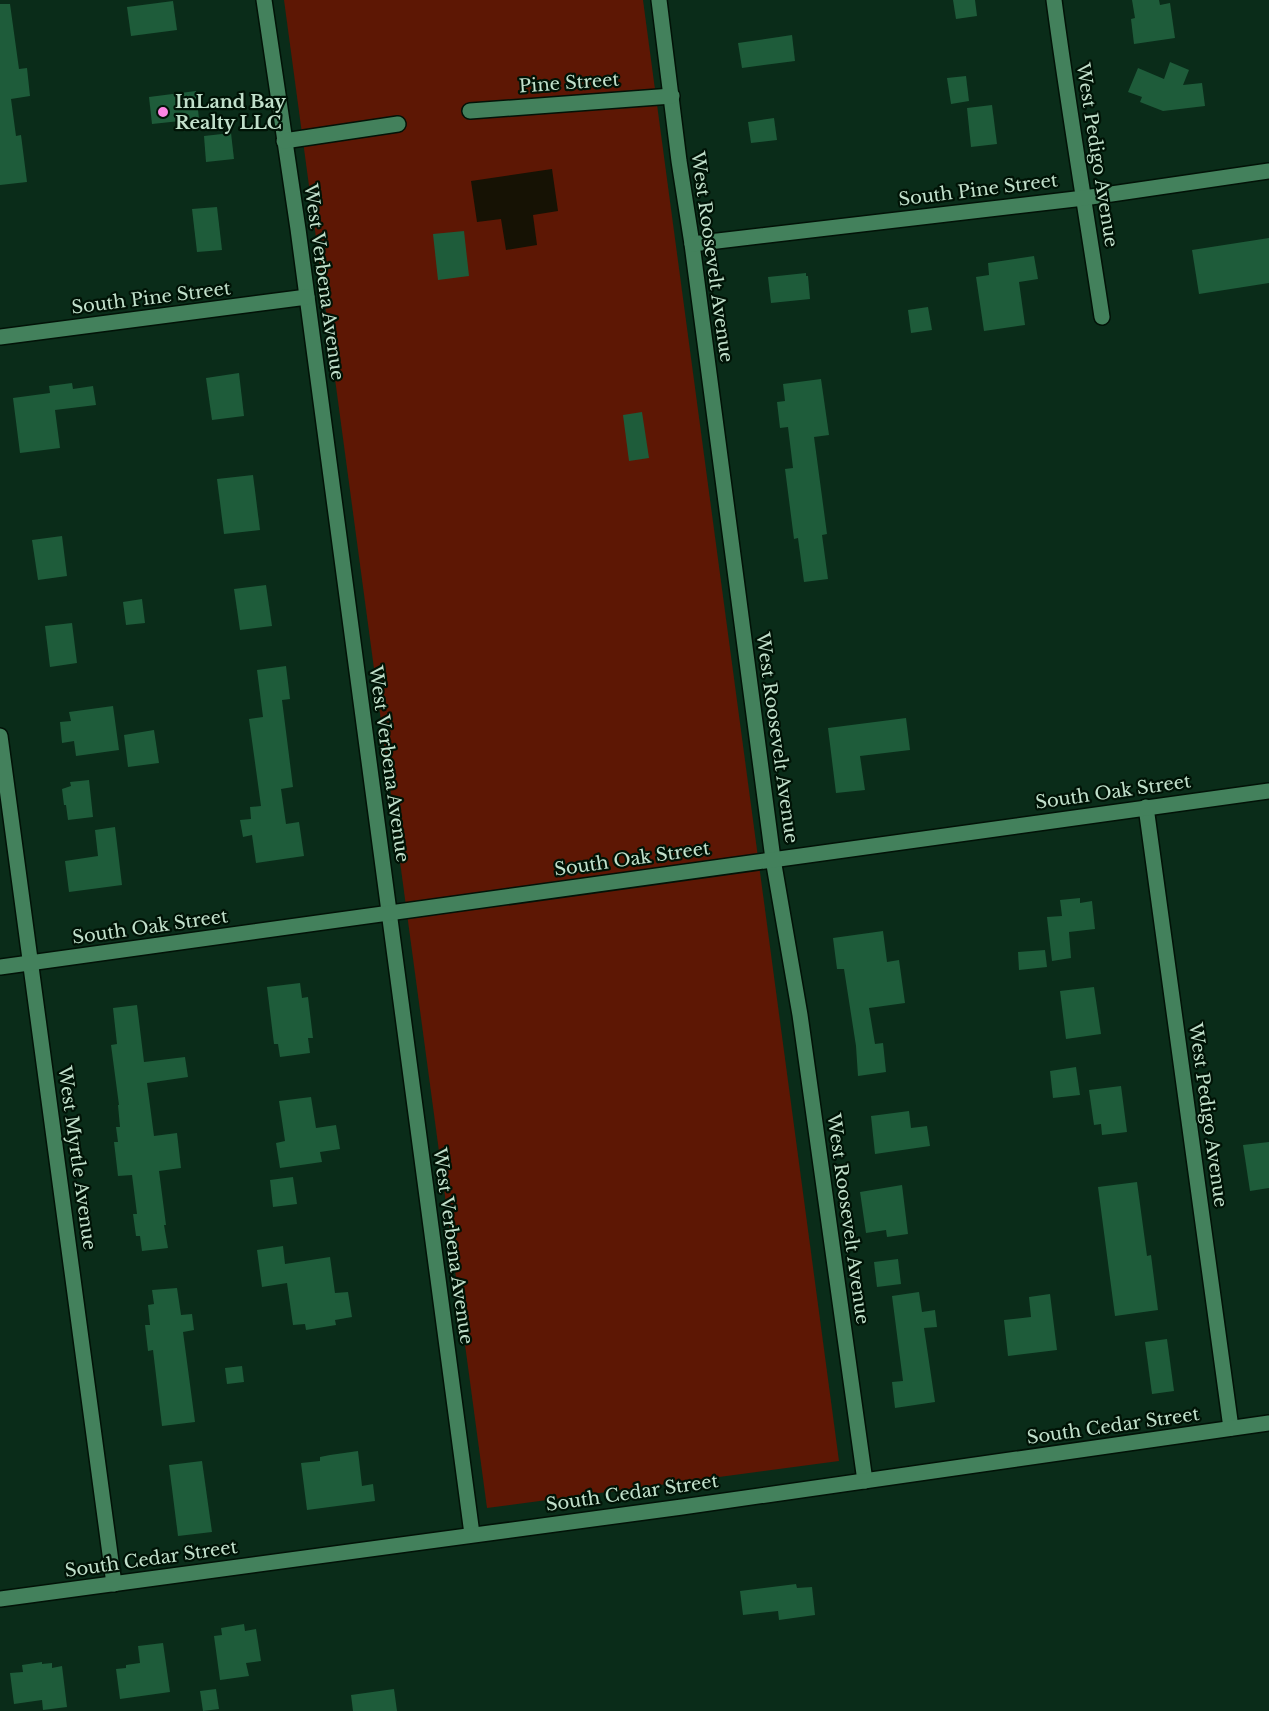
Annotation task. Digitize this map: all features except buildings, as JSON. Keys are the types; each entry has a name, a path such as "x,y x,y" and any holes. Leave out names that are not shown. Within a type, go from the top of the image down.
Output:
{"street":[{"name":"West Verbena Avenue","path":"264,0 307,297 472,1534"},
{"name":"West Roosevelt Avenue","path":"659,0 773,859 800,1015 865,1480"},
{"name":"West Pedigo Avenue","path":"1054,0 1068,105 1102,316"},
{"name":"Pine Street","path":"470,111 672,96"},
{"path":"284,141 398,124"},
{"name":"South Pine Street","path":"692,244 1084,198 1269,171"},
{"name":"South Pine Street","path":"0,337 307,297"},
{"name":"West Myrtle Avenue","path":"0,736 114,1584"},
{"name":"South Oak Street","path":"0,967 1269,791"},
{"name":"West Pedigo Avenue","path":"1146,807 1232,1428"},
{"name":"South Cedar Street","path":"0,1599 1269,1423"}],"shaded area":[{"path":"284,0 643,0 839,1461 487,1508"},
{"path":"552,169 558,211 533,215 537,245 506,250 501,219 477,222 471,181"}],"place":[{"name":"InLand Bay Realty LLC","path":"163,112"}]}
